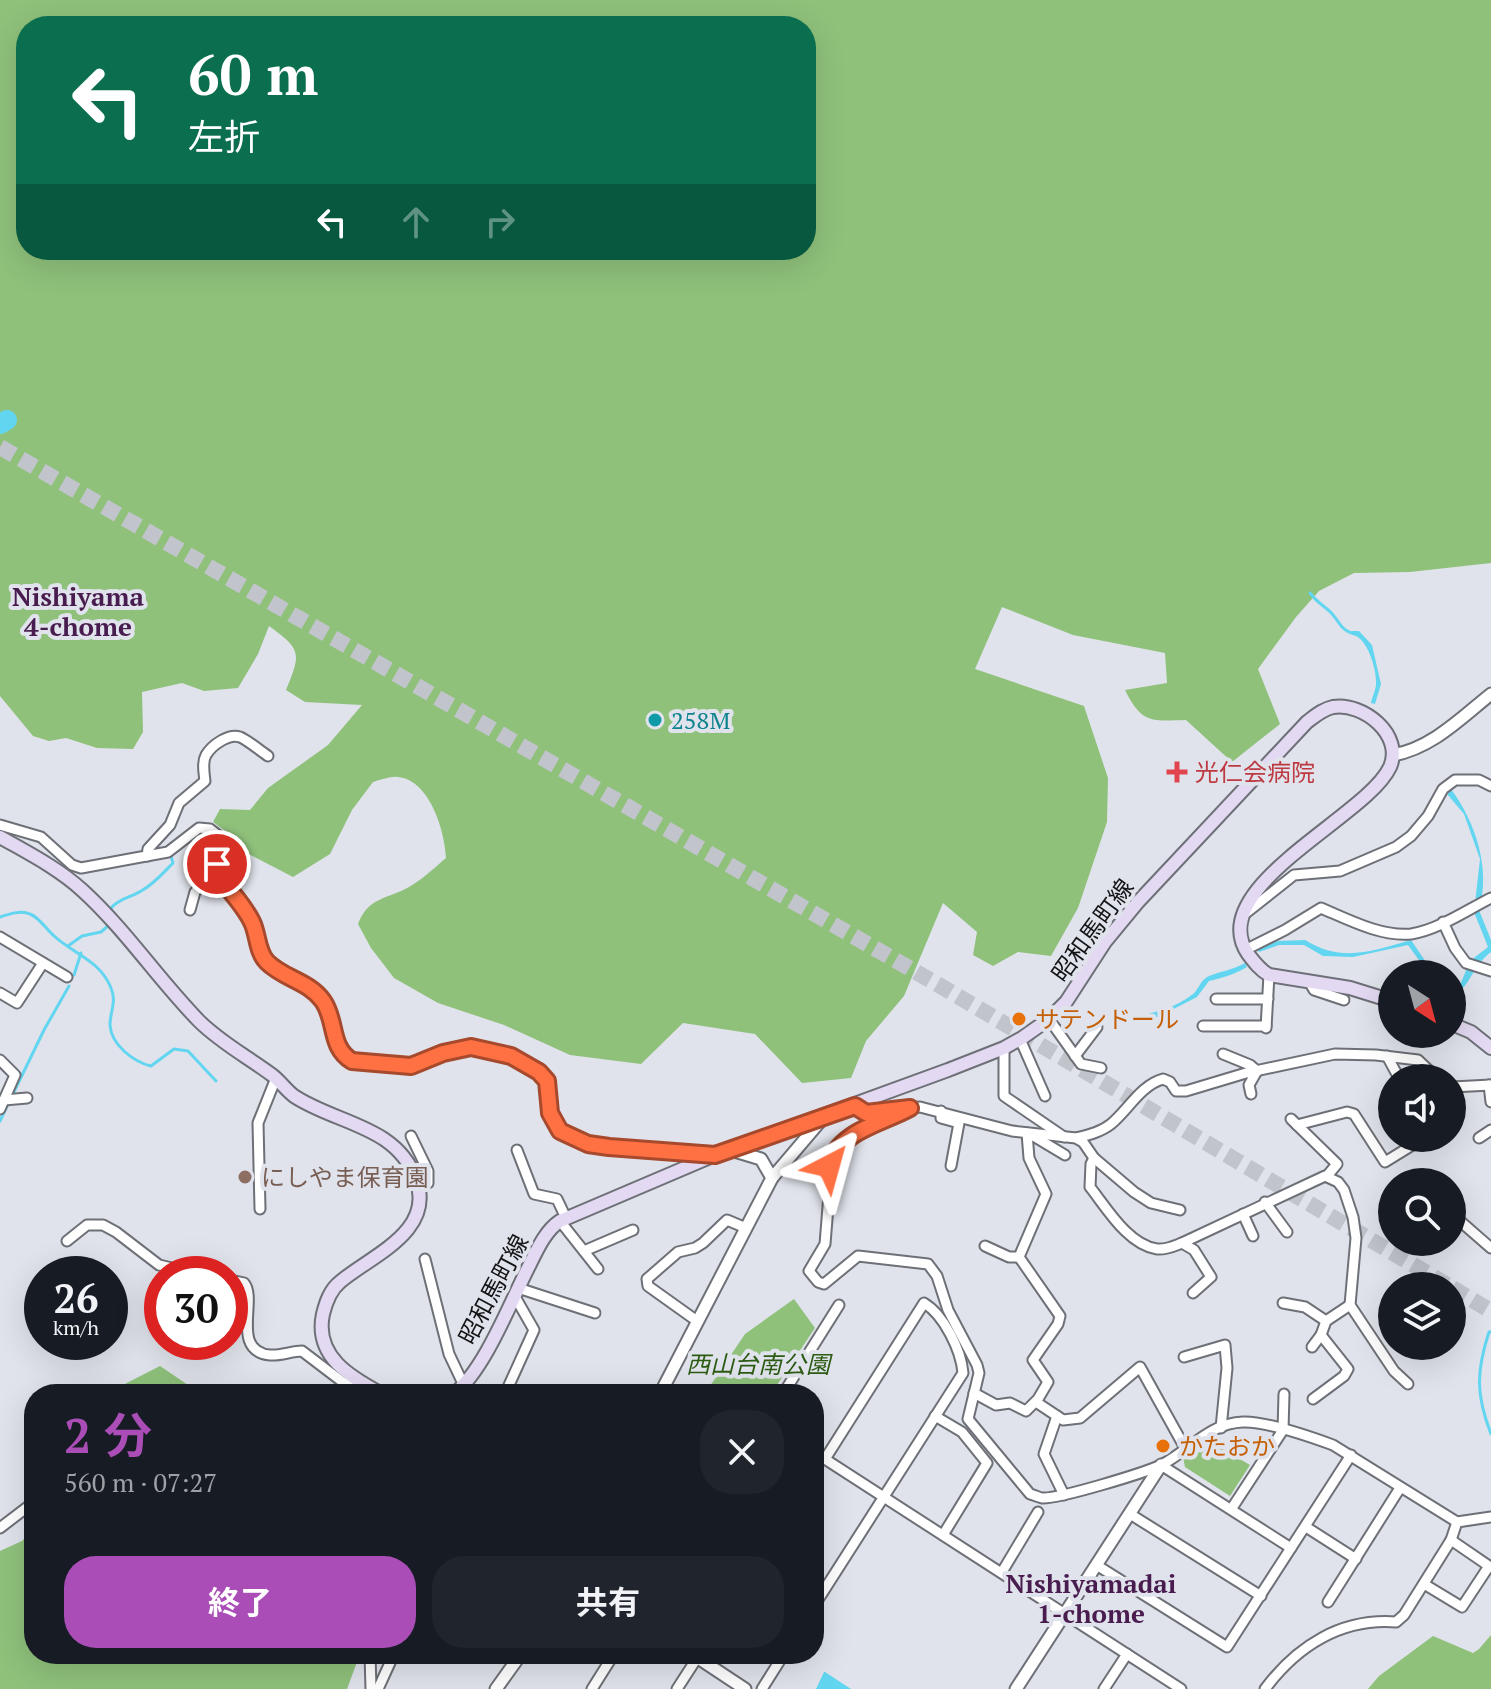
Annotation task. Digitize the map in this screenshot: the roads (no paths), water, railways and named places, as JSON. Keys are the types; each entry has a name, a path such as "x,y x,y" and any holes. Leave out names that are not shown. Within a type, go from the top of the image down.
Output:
{"main road":[{"name":"昭和馬町線","path":"469,1384 548,1232 563,1219 715,1155 855,1106 1020,1039 1049,1019 1066,1002 1105,942 1138,902 1307,722 1328,708 1349,706 1368,714 1382,729 1393,755"},
{"path":"1378,997 1350,988 1269,975 1245,950 1241,934 1244,915 1261,885 1361,800 1390,767 1393,755"},
{"path":"0,837 47,864 80,888 201,1023 276,1078 294,1095 370,1130 395,1147 412,1169 418,1185 415,1213 405,1234 340,1282 326,1305 321,1329 323,1343 339,1367 365,1384"},
{"path":"1466,1030 1491,1048"}],"street":[{"path":"1393,755 1409,752 1428,742 1491,694"},
{"path":"147,856 148,849 170,825 179,803 205,781 206,754 215,746 230,736 238,736 268,756"},
{"path":"1244,915 1294,875 1340,871 1396,847 1411,836 1428,816 1443,789 1455,780 1479,780 1491,786"},
{"path":"0,825 41,837 72,865 81,868 168,852 199,828 210,829 219,836 221,851 214,872 195,892 190,910"},
{"path":"214,872 252,922 261,955 268,963 310,987 322,998 333,1020 335,1043 347,1058 411,1066 462,1048 496,1052 511,1056 544,1078 552,1122 567,1136 609,1147 715,1155"},
{"path":"1245,950 1321,908 1357,924 1410,934 1443,922 1491,898"},
{"path":"1443,922 1466,963 1491,971"},
{"path":"0,937 67,977"},
{"path":"0,993 17,1003 43,963"},
{"path":"1203,1026 1266,1028 1269,975"},
{"path":"1310,983 1314,990 1344,1000"},
{"path":"1216,999 1268,999"},
{"path":"1049,1019 1081,1064 1101,1068"},
{"path":"1075,1056 1097,1027"},
{"path":"1020,1039 1045,1096"},
{"path":"1004,1048 1004,1096 1064,1137"},
{"path":"1223,1054 1257,1071"},
{"path":"855,1106 866,1113 920,1107 1027,1133 1076,1138 1099,1132 1111,1124 1130,1103 1159,1080 1167,1079 1178,1091 1335,1054 1387,1056 1418,1060 1422,1064"},
{"path":"1387,1056 1391,1064"},
{"path":"0,1060 15,1075 2,1104"},
{"path":"1251,1094 1249,1085 1257,1071"},
{"path":"260,1209 258,1123 276,1078"},
{"path":"1466,1086 1490,1085 1491,1102"},
{"path":"2,1104 22,1099"},
{"path":"910,1108 862,1129 836,1149 829,1166 825,1244 809,1271 814,1279 824,1284 858,1256 928,1264 937,1276 948,1310 977,1365 979,1373 968,1419 1030,1494 1043,1498 1064,1495 1161,1465 1221,1428 1244,1422 1313,1437 1351,1455 1457,1522 1491,1517"},
{"path":"941,1111 941,1118 959,1123 951,1166"},
{"path":"1094,1158 1090,1187 1139,1242 1151,1248 1166,1249 1327,1176 1337,1164 1294,1122 1347,1112 1354,1114 1378,1151"},
{"path":"665,1384 772,1178 823,1118"},
{"path":"1479,1138 1491,1130"},
{"path":"1027,1133 1065,1155"},
{"path":"1019,1257 1046,1194 1029,1158 1027,1133"},
{"path":"411,1136 428,1171 428,1183 418,1185"},
{"path":"1076,1138 1083,1142 1094,1158 1151,1203 1180,1210"},
{"path":"517,1150 534,1194 557,1199 563,1219 598,1269"},
{"path":"731,1150 761,1159 772,1178"},
{"path":"1379,1152 1385,1162 1401,1152"},
{"path":"1327,1176 1344,1190 1355,1227 1350,1305 1394,1371 1408,1384"},
{"path":"1265,1202 1287,1232"},
{"path":"1243,1214 1253,1236"},
{"path":"697,1321 648,1286 647,1279 678,1252 703,1243 727,1220 746,1228"},
{"path":"67,1241 87,1225 103,1225 147,1256"},
{"path":"1466,1226 1491,1248"},
{"path":"584,1251 633,1230"},
{"path":"1182,1243 1194,1250 1211,1277 1193,1293"},
{"path":"985,1246 1009,1257 1019,1257"},
{"path":"974,1393 996,1405 1010,1403 1026,1411 1036,1402 1048,1382 1033,1360 1058,1324 1060,1316 1019,1257"},
{"path":"425,1259 449,1354 464,1384"},
{"path":"248,1288 248,1308"},
{"path":"516,1292 595,1313"},
{"path":"510,1384 534,1330 516,1292"},
{"path":"824,1590 883,1497 963,1373 962,1360 935,1310 924,1303 825,1459 883,1497 1002,1572 1181,1689"},
{"path":"1283,1303 1305,1307 1326,1321"},
{"path":"789,1384 839,1305"},
{"path":"1312,1347 1326,1321 1350,1305"},
{"path":"248,1334 257,1349 267,1355 302,1351 344,1383 358,1380"},
{"path":"1313,1399 1344,1376 1348,1369 1321,1335"},
{"path":"1184,1357 1225,1345 1227,1368 1221,1428"},
{"path":"1036,1402 1063,1420 1080,1418 1140,1367 1185,1448"},
{"path":"1232,1508 1283,1430 1284,1394"},
{"path":"935,1416 962,1432 987,1463 943,1535"},
{"path":"1057,1416 1044,1454 1064,1495"},
{"path":"1098,1566 1227,1647 1351,1455"},
{"path":"1161,1465 1291,1548"},
{"path":"1016,1689 1161,1465"},
{"path":"1328,1602 1400,1488"},
{"path":"0,1528 24,1510"},
{"path":"1002,1572 1038,1512"},
{"path":"1130,1514 1261,1596"},
{"path":"1265,1689 1295,1655 1323,1636 1358,1624 1396,1622 1451,1540 1457,1522"},
{"path":"1306,1527 1356,1559"},
{"path":"1424,1584 1462,1607 1489,1566 1451,1540"},
{"path":"1104,1689 1127,1654"},
{"path":"370,1664 371,1689"},
{"path":"378,1689 389,1664"},
{"path":"496,1689 514,1664"},
{"path":"592,1689 608,1664"},
{"path":"677,1689 690,1664"},
{"path":"706,1664 745,1689"},
{"path":"762,1689 778,1664"}],"water":[{"path":"1351,631 1359,631 1372,645 1381,684 1375,704 1371,703 1376,684 1373,663 1362,641"},
{"path":"1451,789 1460,802 1479,847 1483,879 1479,910 1491,940 1491,952 1466,983 1470,961 1488,947 1474,912 1480,859 1464,814 1447,794"},
{"path":"1305,940 1332,951 1357,953 1411,940 1425,960 1419,960 1408,945 1353,957 1323,956 1304,945 1279,945 1259,952 1256,948 1278,941"},
{"path":"1245,963 1247,967 1209,981 1197,997 1158,1017 1127,1023 1127,1019 1178,1004 1193,994 1206,978"},
{"path":"825,1672 851,1689 816,1689"}],"waterway":[{"path":"0,424 7,420"},
{"path":"1310,593 1351,633"},
{"path":"111,908 154,882 173,863 171,856"},
{"path":"0,917 19,912 34,916 61,942 100,971 113,993 111,1032 119,1046 131,1057 151,1066 174,1049 188,1051 216,1081"},
{"path":"68,946 82,936 101,932 109,925"},
{"path":"74,975 81,953"},
{"path":"12,1096 69,986"},
{"path":"0,1121 9,1102"},
{"path":"1491,1332 1480,1372 1480,1395 1491,1434"}],"tunnel":[{"path":"0,447 944,988 1425,1272"},
{"path":"1466,1296 1491,1311"}],"place":[{"name":"258M","path":"655,720"},
{"name":"光仁会病院","path":"1177,772"},
{"name":"サテンドール","path":"1019,1019"},
{"name":"にしやま保育園","path":"245,1177"},
{"name":"かたおか","path":"1163,1446"}],"district":[{"name":"Nishiyama 4-chome","path":"78,611"},
{"name":"Nishiyamadai 1-chome","path":"1091,1598"}],"park label":[{"name":"西山台南公園","path":"758,1364"}]}
